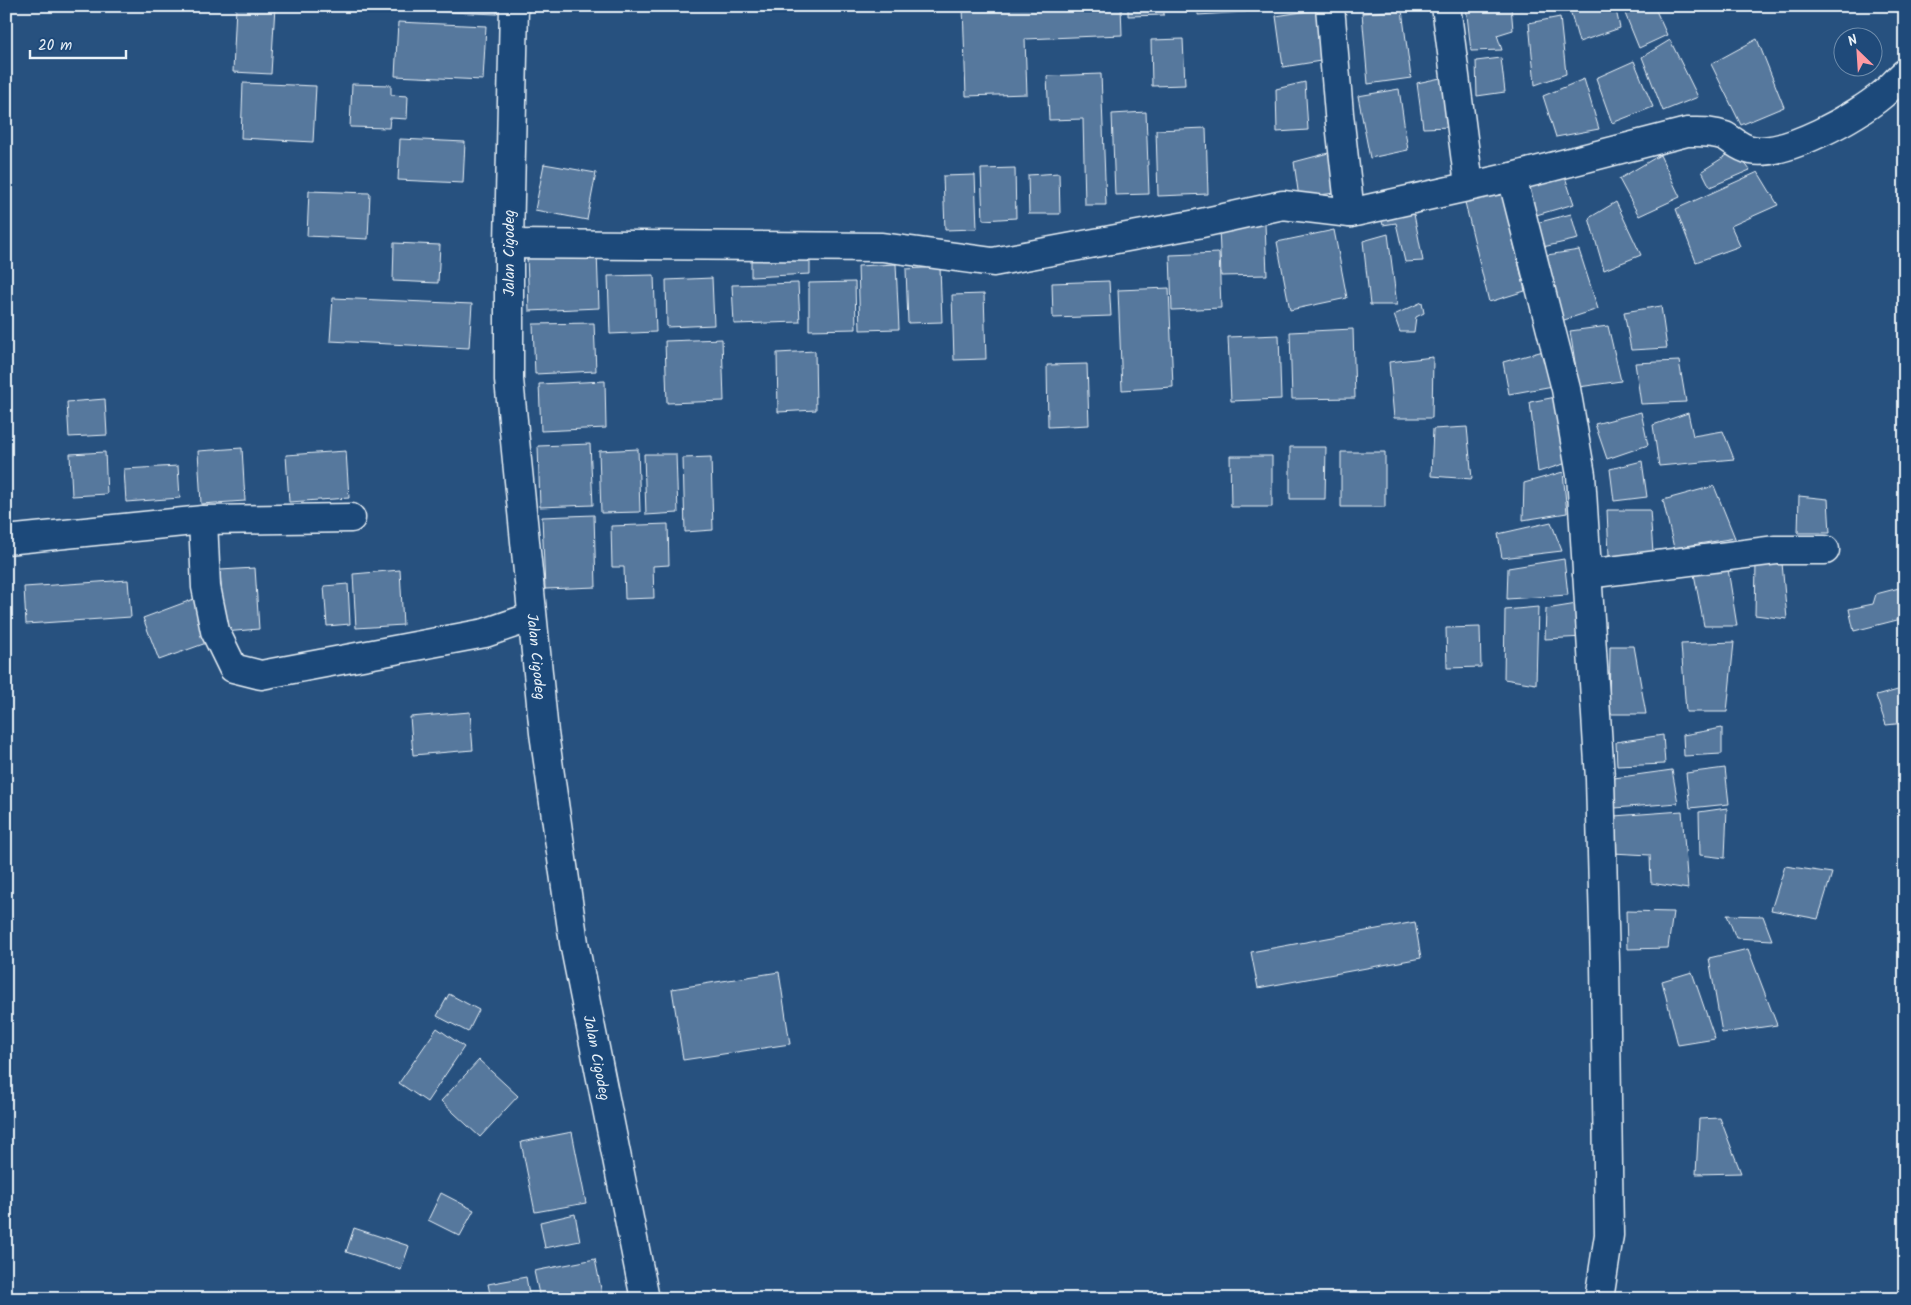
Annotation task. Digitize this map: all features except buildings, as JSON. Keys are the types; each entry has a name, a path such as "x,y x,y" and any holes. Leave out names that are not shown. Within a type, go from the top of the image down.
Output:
{"street":[{"name":"Jalan Cigodeg","path":"514,6 509,244 509,380 532,617 544,733 574,943 645,1299"},
{"path":"1330,6 1350,213"},
{"path":"1446,6 1469,185"},
{"path":"509,244 882,247 993,262 1197,224 1283,204 1350,213 1469,185 1512,177 1687,132 1711,132 1726,137 1740,147 1753,151 1771,150 1797,144 1861,110 1883,94 1905,73"},
{"path":"1512,177 1566,389 1581,475 1600,779 1605,963 1609,1235 1599,1299"},
{"path":"6,540 203,520 351,518"},
{"path":"203,520 206,587 216,631 233,668 261,675 485,633 532,617"},
{"path":"1587,574 1776,550 1825,550"}]}
